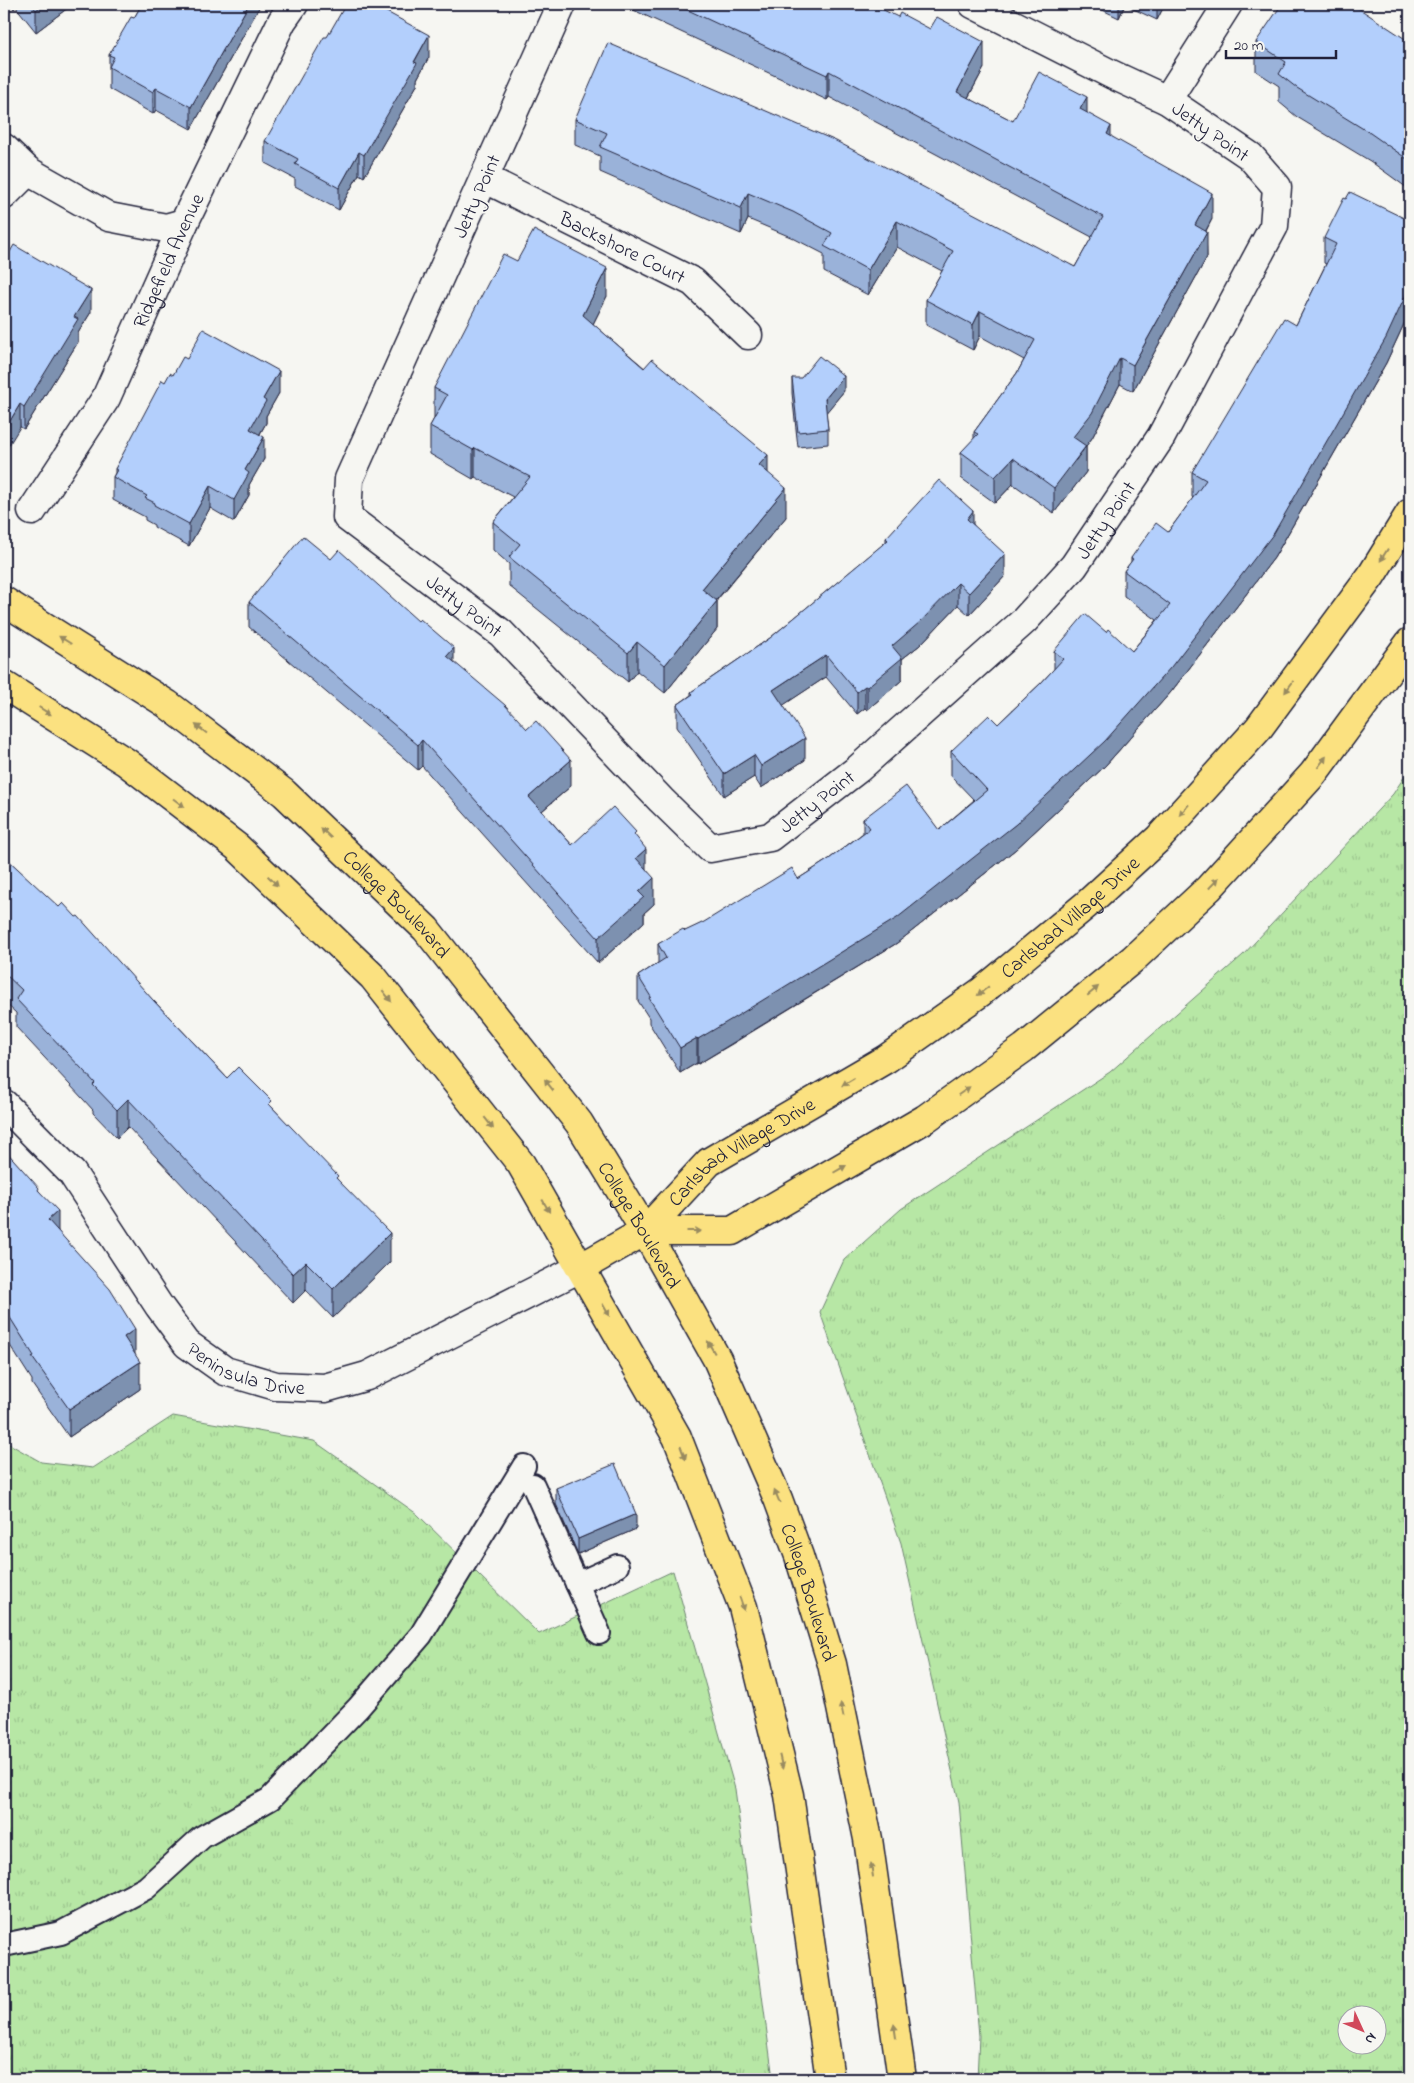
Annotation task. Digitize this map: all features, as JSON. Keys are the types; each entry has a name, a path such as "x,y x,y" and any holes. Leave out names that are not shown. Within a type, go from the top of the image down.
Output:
{"main road":[{"name":"Carlsbad Village Drive","path":"582,1267 645,1231 709,1162 886,1059 982,992 1086,905 1159,838 1258,729 1371,576 1410,513"},
{"name":"College Boulevard","path":"4,601 167,704 284,793 426,929 580,1123 645,1231 717,1359 778,1499 799,1556 832,1664 868,1839 902,2079"},
{"name":"Carlsbad Village Drive","path":"645,1231 732,1231 925,1119 1024,1048 1132,959 1209,888 1313,774 1410,642"},
{"path":"4,685 126,762 238,847 373,977 521,1164 582,1267 677,1437 743,1607 789,1795 830,2079"}],"street":[{"name":"Ridgefield Avenue","path":"32,511 106,398 184,223 282,21 294,4"},
{"name":"Jetty Point","path":"562,4 349,479 347,516 501,633 661,800 710,848 770,837 858,769 1024,621 1074,566 1161,436 1274,226 1277,187 1250,156 1167,100 1113,75 973,4"},
{"path":"1167,100 1228,4"},
{"path":"4,148 28,171 109,217 166,228 184,223"},
{"path":"4,195 28,171"},
{"name":"Backshore Court","path":"484,178 692,282 748,335"},
{"name":"Peninsula Drive","path":"4,1104 72,1173 159,1306 187,1344 226,1371 276,1386 325,1388 367,1376 582,1267"}],"lane":[{"path":"4,1945 60,1933 146,1888 202,1838 270,1799 358,1708 421,1635 529,1475 599,1634"},
{"path":"578,1584 617,1566"}],"green space":[{"path":"1410,768 1410,2079 977,2079 979,2036 959,1802 901,1543 820,1312 844,1260 901,1209 1110,1072 1243,955 1393,794"},
{"path":"173,1416 314,1441 417,1514 539,1634 673,1571 735,1789 773,2079 4,2079 4,1441 41,1462 93,1468"}],"building":[{"path":"31,4 44,4 36,10"},
{"path":"142,4 249,4 191,107 156,88 153,92 109,67 114,57 109,55 131,17 134,18"},
{"path":"346,4 372,4 429,35 414,62 417,63 364,155 359,152 339,188 295,164 298,159 265,141 324,37 327,37"},
{"path":"675,4 871,4 898,17 900,13 930,29 937,17 984,42 957,92 1013,121 1039,72 1087,97 1080,109 1111,126 1107,134 1212,193 1195,225 1207,232 1133,365 1120,358 1092,413 1073,437 1086,446 1054,488 1013,458 995,477 961,452 978,434 974,432 1017,373 1035,340 980,311 973,325 926,300 953,251 897,221 868,270 824,246 832,233 793,212 748,193 741,208 600,147 607,133 575,119 608,43 836,141 1075,267 1103,217 829,71 827,75"},
{"path":"1282,4 1352,4 1410,42 1410,161 1370,133 1297,88 1279,74 1286,62 1256,42"},
{"path":"1350,192 1410,221 1410,286 1386,338 1274,533 1171,667 1105,741 1016,824 897,918 732,1019 680,1048 649,998 651,997 638,976 666,958 658,944 683,929 685,931 704,922 792,868 798,879 829,859 870,828 863,819 906,786 939,830 987,790 951,751 989,715 998,724 1041,683 1063,659 1054,651 1085,614 1106,632 1108,629 1132,651 1170,605 1124,571 1156,523 1168,532 1206,480 1192,472 1284,318 1296,325 1336,244 1324,238 1344,198 1346,199"},
{"path":"534,230 607,268 583,315 644,368 652,359 768,455 759,465 786,488 702,589 717,601 665,665 637,642 628,653 509,557 520,544 493,522 530,477 475,448 473,450 430,426 447,395 434,388 503,254 517,261"},
{"path":"14,245 91,290 74,317 78,319 24,407 20,404 4,431 4,262"},
{"path":"203,329 279,371 263,399 266,401 250,429 264,437 245,470 249,473 234,500 210,486 189,524 154,505 155,503 145,498 147,496 113,477 117,470 115,469 162,380 165,382 170,373 173,375 183,357 187,359"},
{"path":"819,356 844,376 825,399 828,429 798,432 792,378 801,378"},
{"path":"939,480 973,511 967,519 1005,554 969,593 958,583 920,622 892,646 902,658 867,687 865,686 857,692 826,655 773,690 805,738 761,766 754,755 724,774 677,705 693,694 691,692 770,638 888,540 886,538"},
{"path":"303,536 331,559 339,550 418,621 420,619 454,648 447,656 505,705 527,729 536,721 571,760 529,797 572,845 613,807 636,832 634,834 646,849 636,858 654,878 639,892 644,897 598,938 422,740 418,745 249,602"},
{"path":"4,856 59,907 63,903 76,917 78,916 153,1000 227,1078 238,1067 272,1101 269,1104 338,1176 336,1178 390,1233 333,1289 306,1262 293,1274 128,1099 117,1110 93,1085 95,1083 16,999 22,990 4,973"},
{"path":"4,1149 58,1211 48,1220 110,1289 135,1329 124,1337 140,1362 69,1409 32,1357 34,1356 4,1308"},
{"path":"615,1464 636,1514 578,1539 556,1488"}]}
